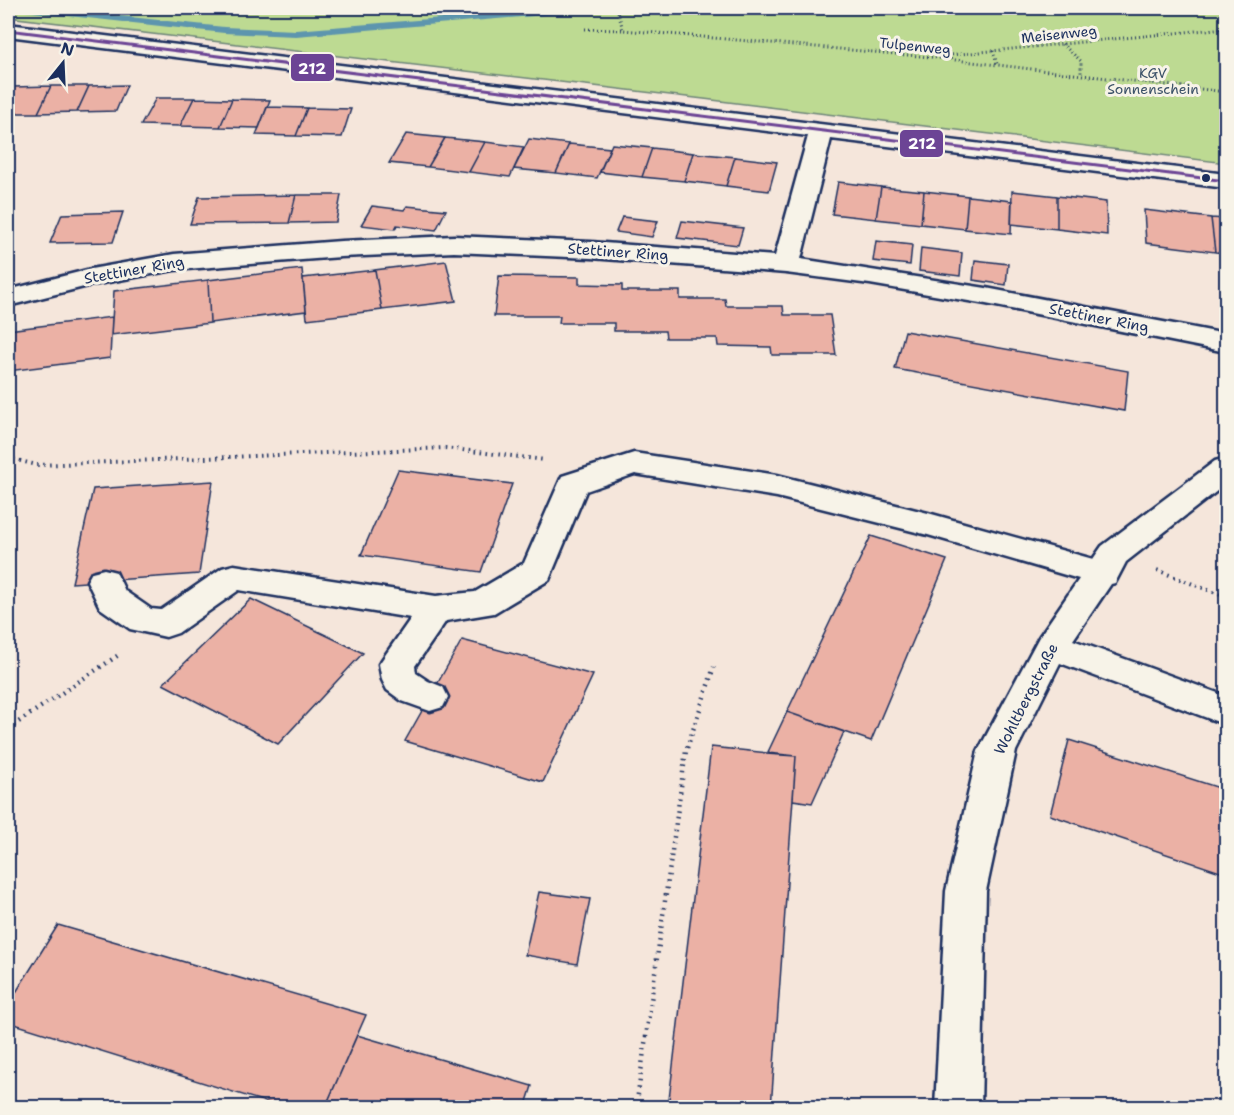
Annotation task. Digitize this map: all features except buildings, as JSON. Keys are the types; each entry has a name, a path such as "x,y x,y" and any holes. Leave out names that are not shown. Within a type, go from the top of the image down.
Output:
{"street":[{"path":"8,30 1227,181"},
{"path":"786,265 822,130"},
{"name":"Stettiner Ring","path":"8,298 91,277 174,262 341,249 454,244 591,250 786,265 870,276 986,296 1227,343"},
{"path":"104,581 112,599 142,620 166,624 234,577 436,609 482,604 537,571 573,484 634,463 777,486 928,524 1109,564"},
{"name":"Wohltbergstraße","path":"958,1107 966,891 997,751 1051,646 1109,564 1227,468"},
{"path":"430,697 415,692 400,680 397,664 436,609"},
{"path":"1051,646 1227,711"}],"path":[{"path":"616,8 623,30"},
{"name":"Tulpenweg","path":"585,28 930,57 1227,92"},
{"name":"Meisenweg","path":"930,57 1227,28"},
{"path":"1061,44 1081,61 1081,75"},
{"path":"993,51 997,65"},
{"path":"1109,564 1227,597"},
{"path":"8,729 120,655"},
{"path":"636,1107 686,751 714,667"}],"green space":[{"name":"KGV Sonnenschein","path":"8,8 1226,8 1226,163 8,17"}],"waterway":[{"path":"24,8 224,30 296,33 592,8"}],"transit line":[{"name":"212","path":"8,30 1226,181"}]}
